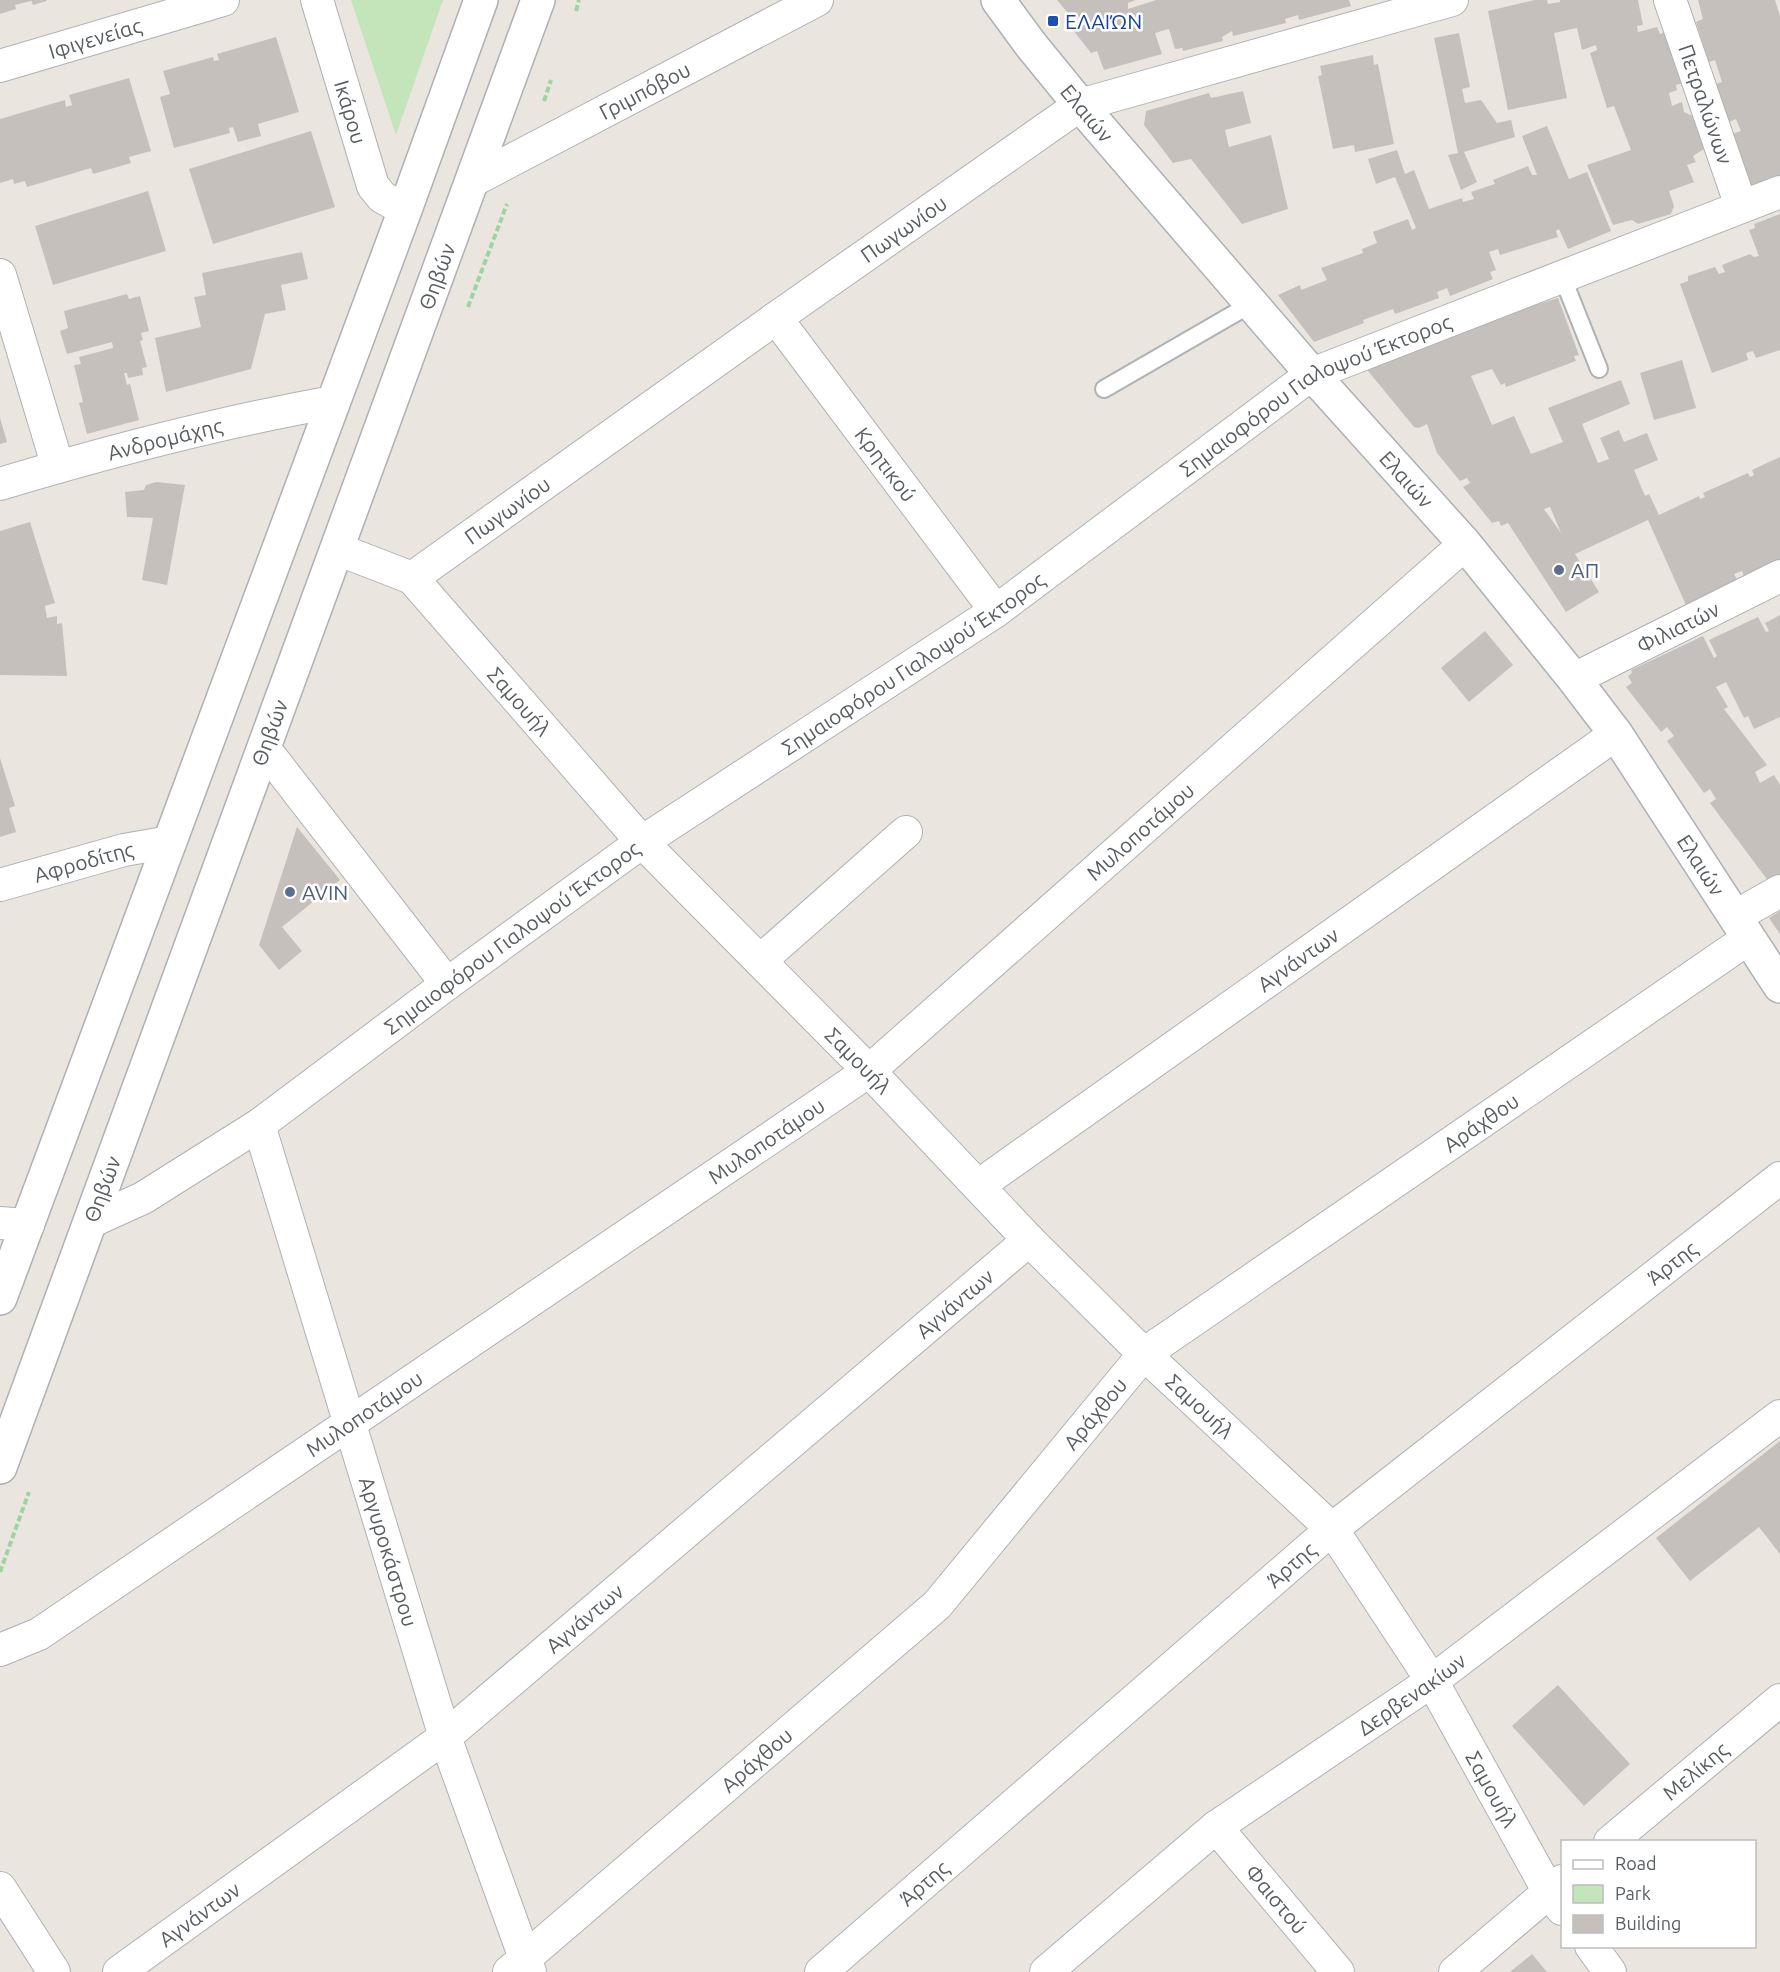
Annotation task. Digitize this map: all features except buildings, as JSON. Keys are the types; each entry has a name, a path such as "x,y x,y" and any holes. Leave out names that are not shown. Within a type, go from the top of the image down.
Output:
{"main road":[{"path":"0,1298 14,1224 170,842 481,0"},
{"name":"Θηβών","path":"0,1467 538,0"},
{"name":"Ελαιών","path":"998,0 1080,105 1312,374 1465,544 1574,679 1616,734 1780,986"}],"street":[{"name":"Ιφιγενείας","path":"0,66 223,0"},
{"name":"Ικάρου","path":"317,0 373,186 382,197 405,210"},
{"name":"Γριμπόβου","path":"472,181 817,0"},
{"name":"Πωγωνίου","path":"412,578 776,318 1080,105 1452,0"},
{"name":"Πετραλώνων","path":"1670,0 1741,206"},
{"name":"Σημαιοφόρου Γιαλοψού Έκτορος","path":"90,1222 143,1198 259,1125 642,842 996,611 1312,374 1780,192"},
{"path":"0,275 57,467"},
{"name":"Κρητικού","path":"776,318 996,611"},
{"name":"Ανδρομάχης","path":"0,484 254,416 333,402"},
{"name":"Μυλοποτάμου","path":"0,1650 39,1634 869,1071 1465,544"},
{"name":"Σαμουήλ","path":"337,549 412,578 642,842 869,1071 1029,1240 1144,1354 1332,1529 1432,1681 1558,1894"},
{"name":"Φιλιατών","path":"1574,679 1780,576"},
{"name":"Αγνάντων","path":"978,1186 1616,734"},
{"path":"264,748 447,984"},
{"path":"760,961 906,832"},
{"name":"Αφροδίτης","path":"0,885 124,850 170,842"},
{"name":"Αράχθου","path":"522,1967 937,1605 1144,1354 1742,927 1780,891"},
{"name":"Αργυροκάστρου","path":"259,1125 445,1737 522,1967"},
{"name":"Άρτης","path":"821,1972 1332,1529 1780,1178"},
{"name":"Αγνάντων","path":"119,1972 445,1737 1029,1240"},
{"name":"Δερβενακίων","path":"1046,1972 1216,1827 1432,1681 1780,1416"},
{"name":"Μελίκης","path":"1612,1840 1780,1700"},
{"name":"Φαιστού","path":"1216,1827 1338,1972"},
{"path":"0,1888 54,1972"},
{"path":"1455,1972 1558,1894"},
{"path":"1592,1948 1610,1972"}],"lane":[{"path":"1562,276 1599,369"},
{"path":"1104,389 1251,304"}],"green space":[{"path":"351,0 443,0 396,135"}],"place":[{"name":"ΕΛΑΙΏΝ","path":"1053,21"},
{"name":"ΑΠ","path":"1559,570"},
{"name":"AVIN","path":"290,892"}]}
